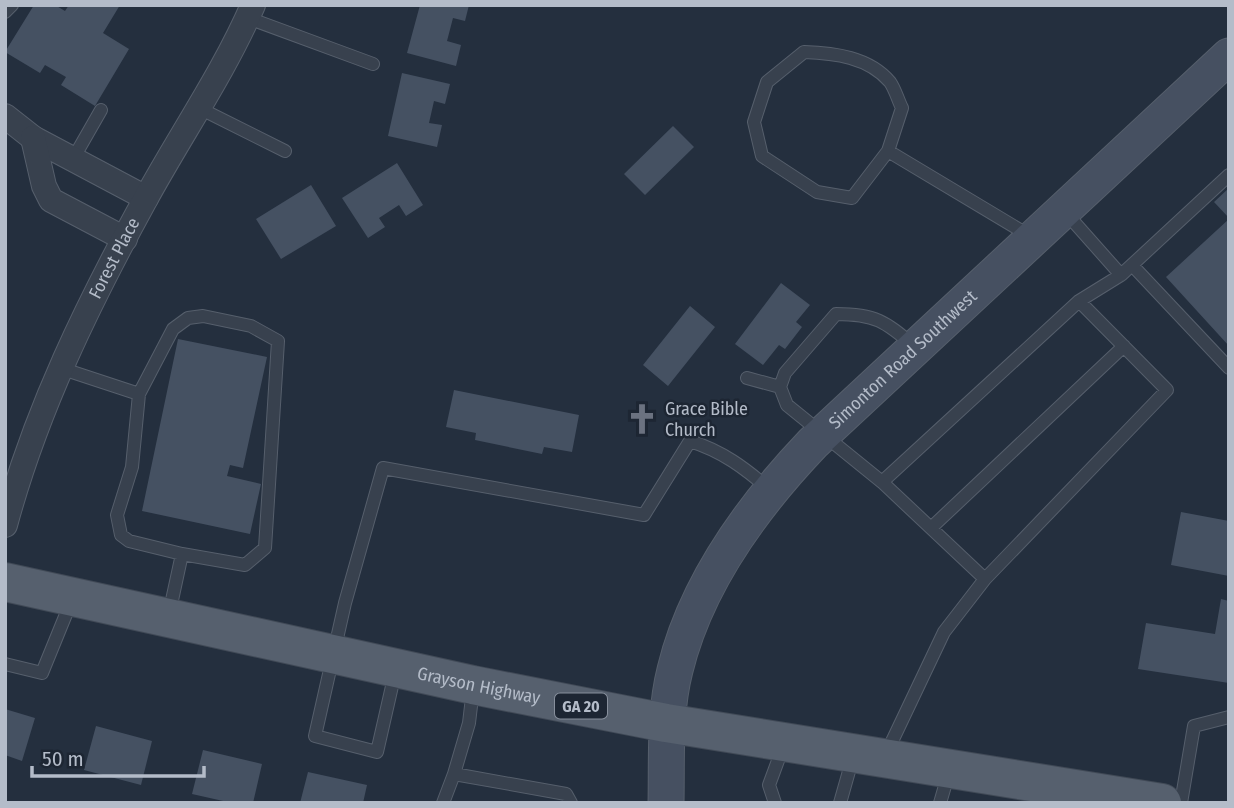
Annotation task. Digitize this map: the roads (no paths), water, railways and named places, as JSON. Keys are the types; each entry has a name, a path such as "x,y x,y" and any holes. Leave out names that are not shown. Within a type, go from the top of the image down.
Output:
{"main road":[{"name":"Grayson Highway","path":"5,583 473,685 666,723 869,756 945,786 1162,803"}],"street":[{"name":"Forest Place","path":"5,525 40,415 80,323 146,198 201,109 248,10"},
{"name":"Simonton Road Southwest","path":"666,803 666,723 674,670 696,611 723,556 771,490 822,435 1229,55"},
{"path":"5,116 33,138 146,198"},
{"path":"33,138 44,186 51,200 125,239"}],"lane":[{"path":"5,12 12,5"},
{"path":"248,10 373,65"},
{"path":"804,52 839,54 865,65 891,83 901,108 888,151 852,198 817,192 762,156 754,122 767,82 804,52"},
{"path":"201,109 285,151"},
{"path":"73,159 101,110"},
{"path":"888,151 1033,238"},
{"path":"882,482 1079,301 1121,275 1229,175"},
{"path":"1063,210 1121,275"},
{"path":"1132,265 1229,368"},
{"path":"840,803 944,632 985,579 1167,390 1079,301"},
{"path":"916,348 886,322 863,314 836,314 785,373 780,387 787,405 882,482 985,579"},
{"path":"203,316 251,326 278,341 265,548 244,565 182,554 129,541 121,536 117,515 132,467 139,394 173,329 188,317 203,316"},
{"path":"932,527 1124,346"},
{"path":"61,368 124,386 139,394"},
{"path":"747,378 780,387"},
{"path":"397,668 377,752 315,736 332,654 383,468 644,514 690,441 711,448 742,465 771,490"},
{"path":"168,618 182,554"},
{"path":"5,664 41,673 74,596"},
{"path":"443,803 469,723 473,685"},
{"path":"1181,803 1194,726 1229,717"},
{"path":"775,803 769,785 785,742"},
{"path":"454,774 566,794 571,803"}],"place":[{"name":"Grace Bible Church","path":"642,419"}]}
